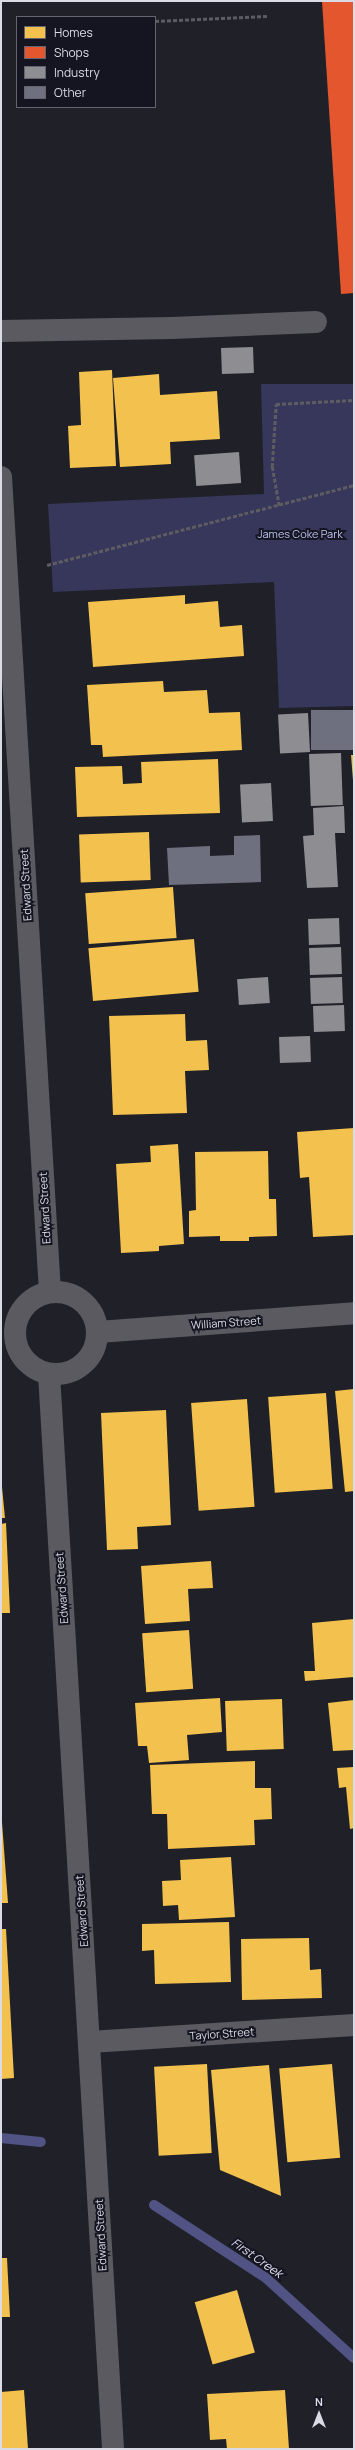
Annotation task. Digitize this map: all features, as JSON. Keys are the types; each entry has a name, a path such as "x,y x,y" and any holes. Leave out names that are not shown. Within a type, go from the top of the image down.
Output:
{"street":[{"path":"1,331 172,328 316,322"},
{"name":"Edward Street","path":"2,489 50,1292"},
{"path":"50,1292 64,1293 78,1298 89,1308 96,1320 98,1332 95,1347 88,1359 78,1369 64,1374 49,1374 35,1369 24,1360 8,1334 24,1306 35,1298 50,1292"},
{"name":"William Street","path":"98,1332 354,1314"},
{"name":"Edward Street","path":"49,1374 90,2042 113,2449"},
{"name":"Taylor Street","path":"90,2042 354,2025"}],"path":[{"path":"156,21 267,16"},
{"path":"280,506 272,467 276,404 354,400"},
{"path":"47,566 280,506 354,485"}],"green space":[{"name":"James Coke Park","path":"261,384 354,384 354,706 279,708 274,582 53,592 48,504 264,494"}],"building: Homes":[{"path":"112,370 116,466 70,468 68,426 81,425 79,372"},
{"path":"159,374 160,395 217,391 220,439 170,442 171,464 120,467 113,378"},
{"path":"185,595 185,604 218,601 220,627 242,625 244,656 93,667 88,602"},
{"path":"163,681 164,692 207,690 209,713 240,712 242,750 103,757 102,745 91,745 87,685"},
{"path":"351,755 354,755 354,780 353,780"},
{"path":"218,759 220,813 77,817 75,767 122,766 123,784 142,783 141,762"},
{"path":"149,832 151,880 81,882 79,834"},
{"path":"173,887 177,938 89,944 85,893"},
{"path":"194,939 199,992 93,1001 88,948"},
{"path":"185,1014 186,1041 207,1040 209,1070 185,1071 187,1113 113,1115 109,1016"},
{"path":"354,1128 354,1235 313,1237 309,1177 300,1178 297,1132"},
{"path":"178,1144 184,1244 159,1246 159,1251 121,1253 116,1164 151,1162 150,1146"},
{"path":"268,1151 269,1199 276,1199 277,1236 249,1237 249,1241 220,1241 220,1236 189,1237 189,1211 196,1210 195,1152"},
{"path":"354,1389 354,1491 345,1492 335,1391"},
{"path":"326,1393 333,1489 275,1493 268,1397"},
{"path":"247,1399 255,1507 199,1511 191,1403"},
{"path":"166,1410 171,1525 137,1527 138,1549 107,1550 101,1413"},
{"path":"1,1477 5,1518 1,1518"},
{"path":"6,1523 10,1613 1,1613 1,1524"},
{"path":"211,1561 213,1588 188,1589 190,1621 145,1624 141,1566"},
{"path":"354,1619 354,1677 305,1681 304,1671 315,1671 312,1623"},
{"path":"189,1630 193,1689 146,1692 142,1633"},
{"path":"220,1698 222,1732 187,1735 189,1760 149,1763 147,1746 138,1746 135,1703"},
{"path":"282,1699 284,1749 227,1751 225,1701"},
{"path":"354,1700 354,1750 333,1751 328,1703"},
{"path":"255,1761 255,1788 271,1788 272,1819 254,1820 255,1845 168,1849 167,1814 152,1814 150,1765"},
{"path":"354,1767 354,1828 350,1829 346,1787 339,1788 337,1768"},
{"path":"1,1809 8,1903 1,1903"},
{"path":"231,1857 235,1917 179,1920 178,1905 163,1906 162,1881 181,1880 180,1860"},
{"path":"229,1922 231,1982 155,1984 154,1950 142,1951 142,1924"},
{"path":"1,1929 6,1929 14,2078 1,2079"},
{"path":"309,1938 310,1970 321,1969 322,1998 242,2000 241,1939"},
{"path":"207,2064 212,2153 159,2156 154,2067"},
{"path":"332,2064 340,2158 287,2162 279,2069"},
{"path":"269,2065 281,2196 220,2170 211,2070"},
{"path":"1,2258 7,2258 10,2317 1,2317"},
{"path":"237,2290 255,2352 213,2365 195,2302"},
{"path":"24,2390 28,2449 1,2449 1,2392"},
{"path":"285,2390 289,2449 227,2449 226,2439 210,2440 207,2394"}],"building: Shops":[{"path":"322,1 354,1 354,293 341,294"}],"building: Industry":[{"path":"253,347 254,373 222,374 221,348"},
{"path":"239,452 241,483 196,486 194,455"},
{"path":"308,713 310,752 280,754 278,715"},
{"path":"341,753 343,805 311,806 309,754"},
{"path":"271,783 273,821 242,823 240,785"},
{"path":"344,806 345,833 335,833 338,887 307,888 303,836 314,835 313,808"},
{"path":"339,918 340,944 309,945 308,919"},
{"path":"341,947 342,974 310,975 309,948"},
{"path":"268,977 270,1003 239,1005 237,979"},
{"path":"342,977 343,1003 311,1004 310,978"},
{"path":"344,1005 345,1031 314,1032 313,1006"},
{"path":"310,1036 311,1062 280,1063 279,1037"}],"building: Other":[{"path":"311,710 354,710 354,750 311,750"},
{"path":"260,835 261,882 169,885 167,848 210,846 210,856 234,855 234,836"}],"waterway":[{"name":"First Creek","path":"1,2138 41,2142"},
{"name":"First Creek","path":"154,2205 266,2278 354,2358"}]}
